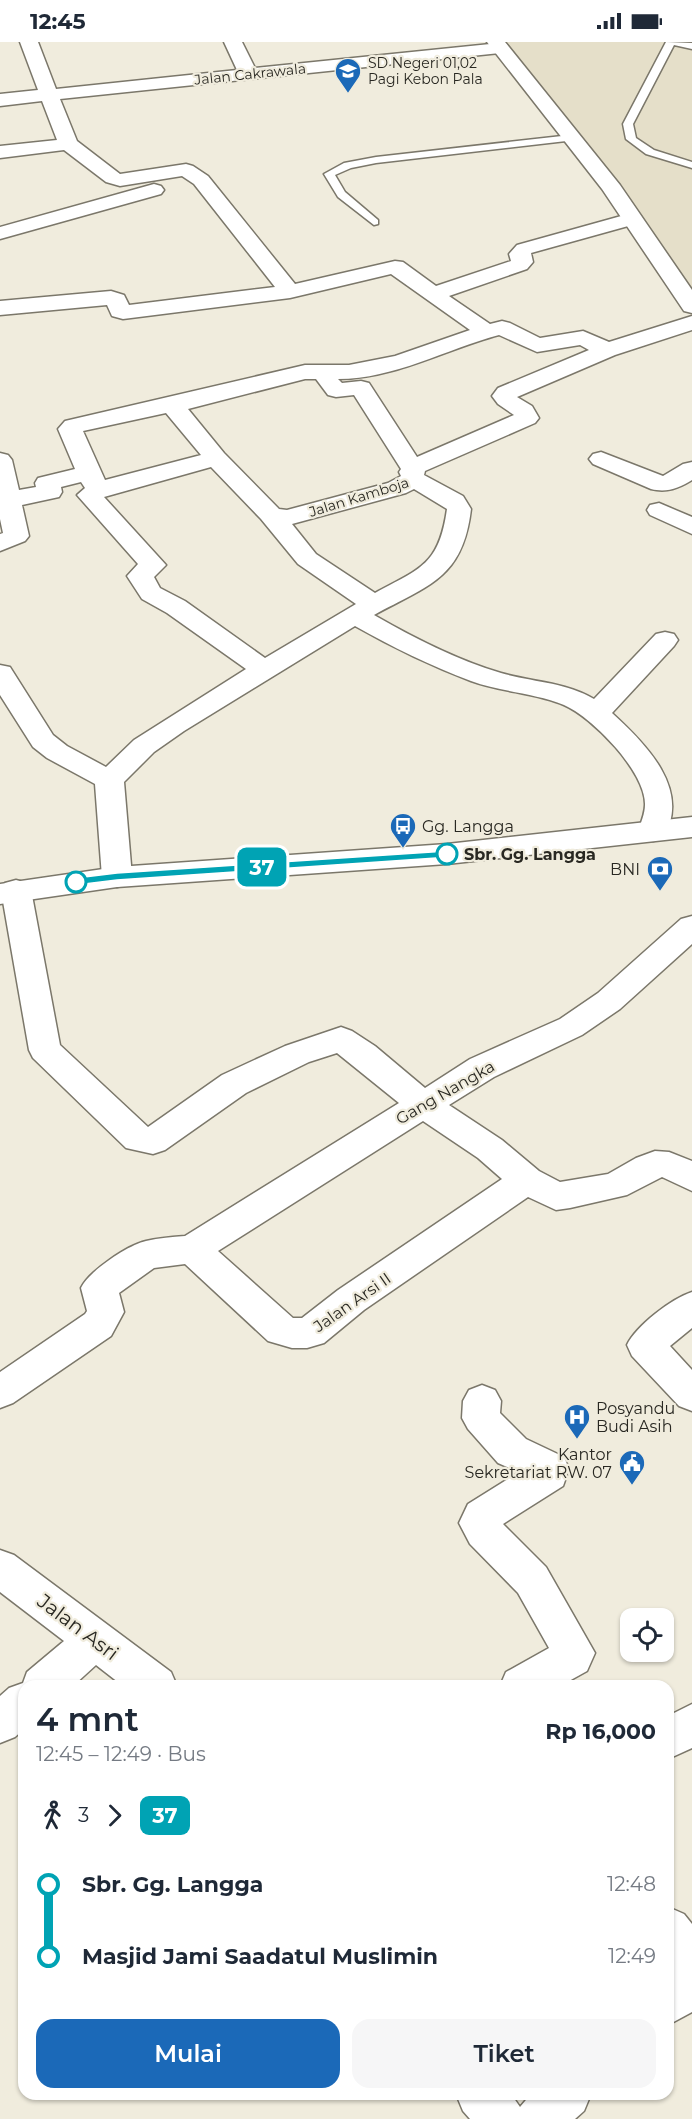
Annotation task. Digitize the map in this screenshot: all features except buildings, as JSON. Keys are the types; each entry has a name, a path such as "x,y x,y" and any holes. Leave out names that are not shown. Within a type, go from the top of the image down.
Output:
{"street":[{"path":"29,42 68,144 120,180 181,169 201,180 290,292"},
{"path":"233,42 249,75"},
{"path":"498,45 610,185 632,219 688,294"},
{"name":"Jalan Cakrawala","path":"0,100 305,69 498,45"},
{"path":"294,51 305,69"},
{"path":"0,153 68,144"},
{"path":"0,233 83,209 201,180"},
{"path":"433,294 520,265 522,262 520,254 524,249 632,219"},
{"path":"0,308 111,298 116,300 120,311 123,312 290,292 395,267 486,332"},
{"path":"320,373 336,390 361,388 413,474 527,418 526,412 506,400 504,396 506,393 607,350 692,323"},
{"path":"96,481 70,429 74,426 304,372 349,372 399,362 502,328 537,345 583,338 607,350"},
{"path":"179,403 176,410 216,458 270,514 307,559 364,610 434,657 485,677 575,700 596,714 627,743 656,785 660,803 653,831"},
{"path":"7,500 50,492 47,483 96,481 216,458"},
{"path":"601,459 660,484 672,482 692,469"},
{"path":"0,460 16,536 0,543"},
{"name":"Jalan Kamboja","path":"109,780 144,746 174,725 364,610 433,572 450,549 456,532 459,510 456,504 413,474 397,488 287,519 270,514"},
{"path":"96,481 89,495 153,565 140,576 151,593 176,607 266,671"},
{"path":"659,510 692,527"},
{"path":"596,714 665,640"},
{"path":"0,673 43,741 57,752 109,780 117,877"},
{"path":"692,827 447,854 117,877 8,892 45,1050 138,1139 153,1141 234,1084 297,1054 335,1040 345,1041 422,1104 490,1149 527,1180 556,1196 620,1184 656,1163 673,1165 692,1178"},
{"name":"Gang Nangka","path":"192,1249 482,1068 571,1027 609,1001 692,927"},
{"name":"Jalan Arsi II","path":"192,1249 281,1330 297,1335 304,1334 311,1332 351,1300 527,1180"},
{"path":"0,1392 98,1325 106,1312 99,1288 149,1254 192,1249"},
{"path":"692,1308 645,1345 692,1395"},
{"path":"482,1401 481,1418 512,1451 550,1469 549,1474 482,1516 479,1523 484,1532 532,1580 574,1653 572,1657 532,1680"},
{"name":"Jalan Asri","path":"0,1568 148,1680"},
{"path":"49,1680 95,1640"},
{"path":"0,1723 18,1707"},
{"path":"674,1735 692,1724"},
{"path":"674,1937 692,1959"},
{"path":"674,1997 692,1983"},
{"path":"485,2100 501,2119"},
{"path":"539,2119 560,2100"}],"lane":[{"path":"692,46 673,42 628,124 631,139 650,152 692,165"},
{"path":"374,222 343,196 332,184 329,174 348,165 376,160 571,138"}],"shaded area":[{"path":"506,42 692,42 692,295 612,184"}],"bus line":[{"name":"37","path":"76,882 117,877 447,854"}],"place":[{"name":"SD Negeri 01,02 Pagi Kebon Pala","path":"348,94"},
{"name":"Gg. Langga","path":"403,849"},
{"name":"Sbr. Gg. Langga","path":"447,854"},
{"name":"BNI","path":"660,892"},
{"name":"Posyandu Budi Asih","path":"577,1440"},
{"name":"Kantor Sekretariat RW. 07","path":"632,1486"}]}
